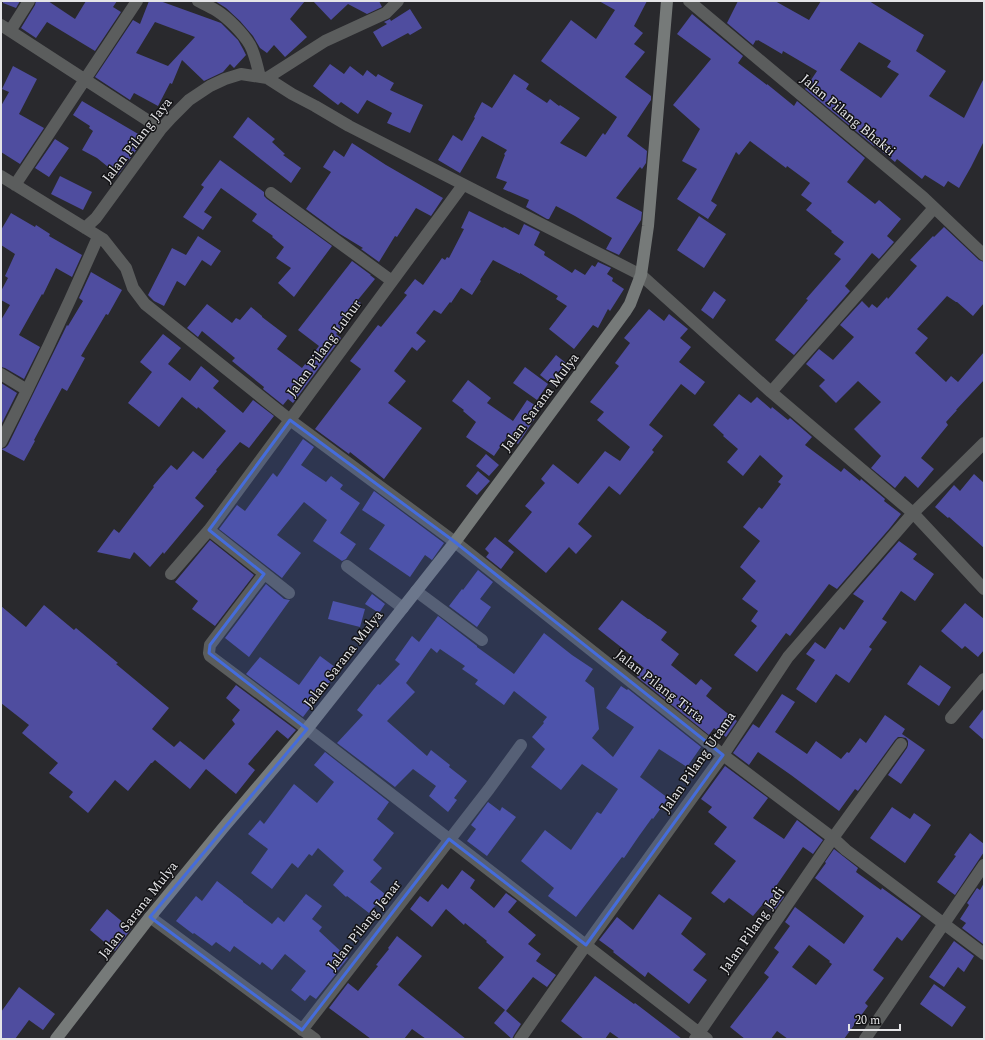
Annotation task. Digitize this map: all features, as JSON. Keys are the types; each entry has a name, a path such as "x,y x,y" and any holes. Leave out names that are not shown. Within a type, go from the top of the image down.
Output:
{"street":[{"path":"29,1 6,28 162,129"},
{"path":"15,185 137,1"},
{"path":"198,1 218,12 241,34 249,44 264,78 349,126 463,185 639,280 913,513 984,589"},
{"path":"264,78 325,40 386,13 398,1"},
{"name":"Jalan Sarana Mulya","path":"56,1039 150,917 222,828 306,729 455,542 630,304 639,280 648,226 667,1"},
{"name":"Jalan Pilang Bhakti","path":"689,1 923,197 984,255"},
{"name":"Jalan Pilang Jaya","path":"85,228 96,218 170,118 189,100 210,86 241,74 264,78"},
{"path":"1,176 100,238 1,442"},
{"name":"Jalan Pilang Luhur","path":"171,574 209,530 463,185"},
{"path":"271,193 392,281"},
{"path":"771,392 934,208"},
{"name":"Jalan Pilang Tirta","path":"100,238 126,268 133,288 145,304 290,420 455,542 723,755 984,954"},
{"path":"1,374 27,390"},
{"name":"Jalan Pilang Utama","path":"520,1039 723,755 788,657 913,513 984,443"},
{"path":"209,530 289,593"},
{"path":"347,566 403,608"},
{"path":"264,574 210,645 210,656 586,945 700,1037"},
{"path":"416,591 482,640"},
{"path":"951,718 984,679"},
{"name":"Jalan Pilang Jadi","path":"700,1037 833,838 901,744"},
{"name":"Jalan Pilang Jenar","path":"302,1030 489,789 521,745"},
{"path":"865,1039 984,865"},
{"path":"150,917 315,1039"}],"highlighted area":[{"path":"290,420 455,542 723,755 586,945 449,839 302,1030 150,917 307,729 209,653 210,645 264,574 209,530"}],"building":[{"path":"3,1 20,1 16,8 3,3"},
{"path":"36,1 48,1 75,19 86,1 117,1 113,7 121,12 95,51 47,22 36,38 21,28"},
{"path":"149,1 160,1 221,23 238,40 246,55 234,68 230,64 223,72 204,81 182,60 172,84 170,83 158,106 134,93 130,100 95,77 133,20 140,24","holes":["155,22 195,37 168,66 136,53"]},
{"path":"215,1 305,1 290,19 307,37 285,57 274,45 267,53 260,48 253,36 240,21 226,8"},
{"path":"313,1 379,1 382,7 367,14 348,4 331,20"},
{"path":"599,1 647,1 634,26 643,33 634,44 645,52 625,77 651,96 651,100 627,136 647,151 646,163 642,169 640,167 616,198 642,212 641,220 619,255 606,249 612,238 575,216 556,206 549,219 547,219 526,207 529,200 503,189 507,182 496,178 505,155 504,154 507,150 482,136 460,173 438,160 453,135 462,141 482,102 492,108 514,74 529,84 526,89 547,103 550,99 580,118 560,143 586,157 603,133 605,135 617,117 541,61 571,20 596,39 615,10"},
{"path":"738,1 775,1 809,20 821,1 869,1 924,35 916,51 946,71 929,96 964,118 984,78 984,141 959,188 948,181 944,187 925,175 922,179 897,159 895,162 805,89 817,71 783,51 782,54 758,40 756,40 753,45 727,23","holes":["859,42 891,61 887,67 899,74 881,98 840,70"]},
{"path":"410,9 422,28 410,35 408,33 382,47 373,32 387,24 384,22 390,19 391,21"},
{"path":"692,14 743,56 738,63 794,106 797,101 865,158 847,182 875,204 879,200 901,219 887,236 894,242 879,259 872,253 845,286 850,291 794,355 775,340 808,300 806,299 841,259 834,254 844,242 806,210 812,203 801,195 810,183 787,166 786,168 750,141 739,155 736,152 711,201 717,205 708,219 677,199 697,169 682,161 700,129 673,105 711,59 677,34"},
{"path":"330,64 344,74 350,66 363,76 367,70 376,77 378,74 394,83 390,90 423,105 410,133 387,123 392,113 367,100 358,114 341,102 338,105 313,86"},
{"path":"13,66 37,79 19,114 44,128 20,164 1,152 1,106 9,92 2,89"},
{"path":"82,101 145,138 118,175 97,158 82,150 93,131 89,128 90,126 73,115"},
{"path":"248,117 275,139 272,142 285,154 283,155 301,168 291,183 233,137"},
{"path":"55,139 69,148 49,177 35,168"},
{"path":"352,143 386,165 443,198 431,216 416,208 397,237 395,236 379,262 361,249 363,248 340,234 306,209 331,172 323,167 334,150 344,157"},
{"path":"220,160 264,192 264,196 267,199 332,246 294,297 278,283 291,268 276,258 284,247 272,237 273,236 252,221 257,214 221,188 204,212 212,217 203,230 183,217 204,187 201,185"},
{"path":"60,176 92,192 83,210 51,194"},
{"path":"469,211 519,235 524,224 540,232 534,245 545,252 544,255 572,273 575,269 585,275 592,265 595,267 598,262 611,268 607,274 613,278 612,281 624,289 610,311 608,309 598,328 593,325 574,349 549,329 567,306 556,299 558,296 520,273 493,260 472,295 461,288 451,303 450,302 441,314 434,310 416,333 426,341 417,351 412,347 394,371 406,381 388,403 422,428 384,479 350,452 349,454 315,429 361,369 350,361 378,325 381,327 407,295 404,293 415,279 423,285 442,258 445,260 447,257 449,258 464,229 461,228"},
{"path":"11,213 35,227 36,225 50,234 49,236 82,255 72,277 56,268 43,295 42,294 19,335 40,347 24,379 1,367 1,320 10,305 1,300 1,291 8,278 5,276 15,254 1,245 1,230"},
{"path":"699,216 726,234 704,268 677,250"},
{"path":"944,227 979,260 984,262 984,303 973,316 957,302 947,296 917,329 928,338 915,353 946,382 951,376 958,382 984,352 984,380 946,422 948,425 921,458 934,469 918,488 905,476 895,488 871,468 881,456 854,429 881,402 858,381 836,403 819,386 825,380 806,364 819,349 833,360 854,337 840,325 862,301 869,308 872,304 877,308 887,297 888,299 917,266 910,260 933,236 934,237"},
{"path":"198,236 221,251 211,266 202,260 185,286 177,281 164,306 154,301 148,295 172,248 186,255"},
{"path":"352,261 375,279 357,301 361,303 336,334 341,338 293,403 288,399 283,405 263,389 264,387 232,361 235,358 202,331 198,337 187,328 207,304 232,323 236,318 240,320 251,307 287,336 277,349 302,368 319,346 298,330"},
{"path":"91,272 122,290 108,315 106,314 81,356 85,358 67,391 62,388 24,461 1,449 8,445 67,325 68,326 83,301 79,298"},
{"path":"714,291 726,300 713,319 701,310"},
{"path":"649,309 664,321 669,314 688,329 680,338 691,347 679,362 705,382 695,395 681,384 649,425 663,436 652,450 654,452 620,495 609,486 578,524 592,536 576,554 569,547 546,573 508,541 532,512 525,506 545,483 541,479 553,464 578,484 605,451 620,461 630,447 597,420 604,412 590,402 619,366 615,363 630,343 624,338"},
{"path":"163,334 181,348 168,364 190,381 201,366 219,381 213,388 243,413 253,400 274,416 249,448 240,442 216,470 217,471 195,498 204,506 164,554 163,552 150,567 134,552 130,559 97,552 114,529 119,533 154,487 153,486 171,465 177,470 193,451 203,459 226,431 198,407 197,409 182,397 159,427 128,403 152,372 140,362"},
{"path":"556,355 571,367 555,387 540,375"},
{"path":"525,367 548,384 537,400 513,383"},
{"path":"468,380 491,398 487,403 513,421 527,400 541,409 518,444 507,437 494,456 466,437 476,422 452,401"},
{"path":"1,383 17,393 1,425"},
{"path":"739,394 751,403 757,397 771,409 772,407 788,420 790,418 812,437 805,445 841,472 844,468 860,481 861,479 885,499 884,501 901,514 837,589 829,584 790,636 786,633 757,672 734,655 757,626 751,621 758,611 742,599 756,581 740,567 760,541 743,527 759,507 762,509 781,484 778,482 783,476 760,455 743,476 727,462 738,449 713,425"},
{"path":"303,439 314,447 301,465 326,482 331,476 343,485 340,489 360,503 340,533 356,544 346,559 342,561 313,541 327,520 304,502 277,535 301,553 282,578 219,529 237,505 245,511 273,473 277,477"},
{"path":"486,454 499,465 489,476 476,466"},
{"path":"478,471 490,481 477,495 466,486"},
{"path":"974,474 984,483 984,548 949,517 948,518 935,507 954,485 960,491"},
{"path":"374,491 444,543 432,560 425,555 410,577 369,549 385,525 362,510"},
{"path":"495,537 514,552 501,569 486,557 489,553 485,549"},
{"path":"210,540 254,575 215,626 192,609 198,601 175,582"},
{"path":"899,541 917,554 913,559 934,574 915,601 901,591 882,619 887,622 869,647 872,649 849,683 836,674 816,703 796,689 815,660 806,654 815,642 825,649 840,627 844,630 864,601 853,594"},
{"path":"478,570 493,582 480,599 491,607 477,627 449,606"},
{"path":"266,584 284,599 290,600 249,657 225,638"},
{"path":"372,594 385,604 379,613 365,604"},
{"path":"622,600 667,632 661,640 679,654 671,665 696,685 701,679 712,688 706,696 737,721 726,737 714,728 709,735 637,677 644,668 630,657 631,655 598,629"},
{"path":"333,601 365,609 360,627 328,619"},
{"path":"965,603 984,619 984,650 978,657 965,646 962,649 941,631"},
{"path":"44,605 74,630 76,628 118,663 116,664 169,708 152,729 174,747 180,741 204,760 235,724 232,720 240,710 226,698 236,685 296,730 288,739 277,730 248,764 255,770 236,794 206,769 190,789 155,760 128,791 115,780 88,813 69,797 73,792 49,773 58,763 22,733 29,725 1,703 1,606 26,627"},
{"path":"438,616 514,674 544,633 593,669 585,681 594,688 599,729 592,738 613,757 634,727 606,708 621,686 627,690 628,689 701,747 687,767 659,749 640,777 668,798 624,858 622,857 576,917 548,896 554,888 521,861 545,830 571,850 597,812 601,814 618,789 582,764 561,790 531,767 545,749 532,737 547,717 514,691 504,705 475,684 478,680 462,669 465,666 440,649 437,653 431,648 406,683 415,692 387,721 427,756 431,750 467,781 454,798 457,800 448,812 429,796 436,786 413,769 395,787 337,743 363,715 357,710 378,684 380,685 400,664 395,660 412,636 419,642"},
{"path":"320,656 339,670 303,717 246,674 260,657 299,685"},
{"path":"920,665 951,687 939,706 907,684"},
{"path":"782,694 795,702 775,732 807,754 816,741 841,759 847,752 849,753 860,738 866,743 885,715 905,729 902,734 925,750 901,784 888,775 908,745 906,738 898,737 858,791 855,789 839,811 758,752 749,765 733,753 753,724 759,728"},
{"path":"984,708 984,740 969,727"},
{"path":"325,752 389,802 377,819 394,833 373,860 382,868 370,882 385,894 369,913 347,896 346,897 333,885 344,871 318,848 312,856 309,854 298,868 292,863 272,889 251,873 268,849 248,834 260,820 264,824 294,784 317,803 334,782 314,765"},
{"path":"725,766 768,798 753,818 784,839 797,820 823,840 813,854 803,847 774,889 784,897 773,912 763,904 753,916 729,898 724,903 711,893 736,861 714,844 727,827 708,812 712,807 701,799"},
{"path":"488,802 500,811 502,807 516,817 487,856 467,841 476,829 471,825"},
{"path":"892,807 910,819 914,813 931,825 905,863 870,838"},
{"path":"970,833 984,844 984,852 955,895 937,882 956,856 954,855"},
{"path":"834,849 858,868 856,872 881,890 882,888 921,916 902,941 897,937 873,970 884,978 865,1003 868,1006 844,1039 788,1039 777,1031 771,1039 745,1039 730,1027 769,977 764,973 779,952 774,948 790,926 785,922 795,907 844,944 864,916 815,878 826,863 825,862","holes":["809,945 830,961 829,962 832,964 816,985 792,967"]},
{"path":"462,870 475,880 470,888 494,908 506,893 517,901 508,912 536,935 528,944 541,954 536,961 556,975 547,987 533,977 506,1011 521,1024 512,1039 494,1023 505,1010 478,988 504,957 486,942 487,941 465,923 464,925 446,909 432,927 410,909 420,896 428,902 442,884 448,889"},
{"path":"217,881 272,924 278,917 284,922 306,894 322,906 312,919 322,927 319,931 348,958 316,999 310,995 305,1001 291,990 306,971 285,954 272,970 262,962 260,965 234,946 230,952 216,942 212,946 176,921 196,896 202,901"},
{"path":"984,883 983,944 962,928 966,923 960,919 969,905 967,903 977,888 980,890"},
{"path":"659,894 692,918 681,934 706,954 693,970 707,980 689,1004 648,972 645,977 599,940 617,917 633,930"},
{"path":"107,909 131,929 115,951 90,930"},
{"path":"397,936 422,956 398,985 466,1039 426,1039 412,1029 404,1039 371,1039 329,1008 348,983 358,991 378,966 376,965"},
{"path":"954,941 974,956 964,972 958,967 944,987 929,977"},
{"path":"595,976 634,1004 635,1003 682,1039 620,1039 610,1032 605,1039 584,1039 561,1021"},
{"path":"934,984 966,1007 952,1027 920,1004"},
{"path":"19,987 55,1014 43,1030 29,1020 15,1039 1,1039 1,1012"}]}
